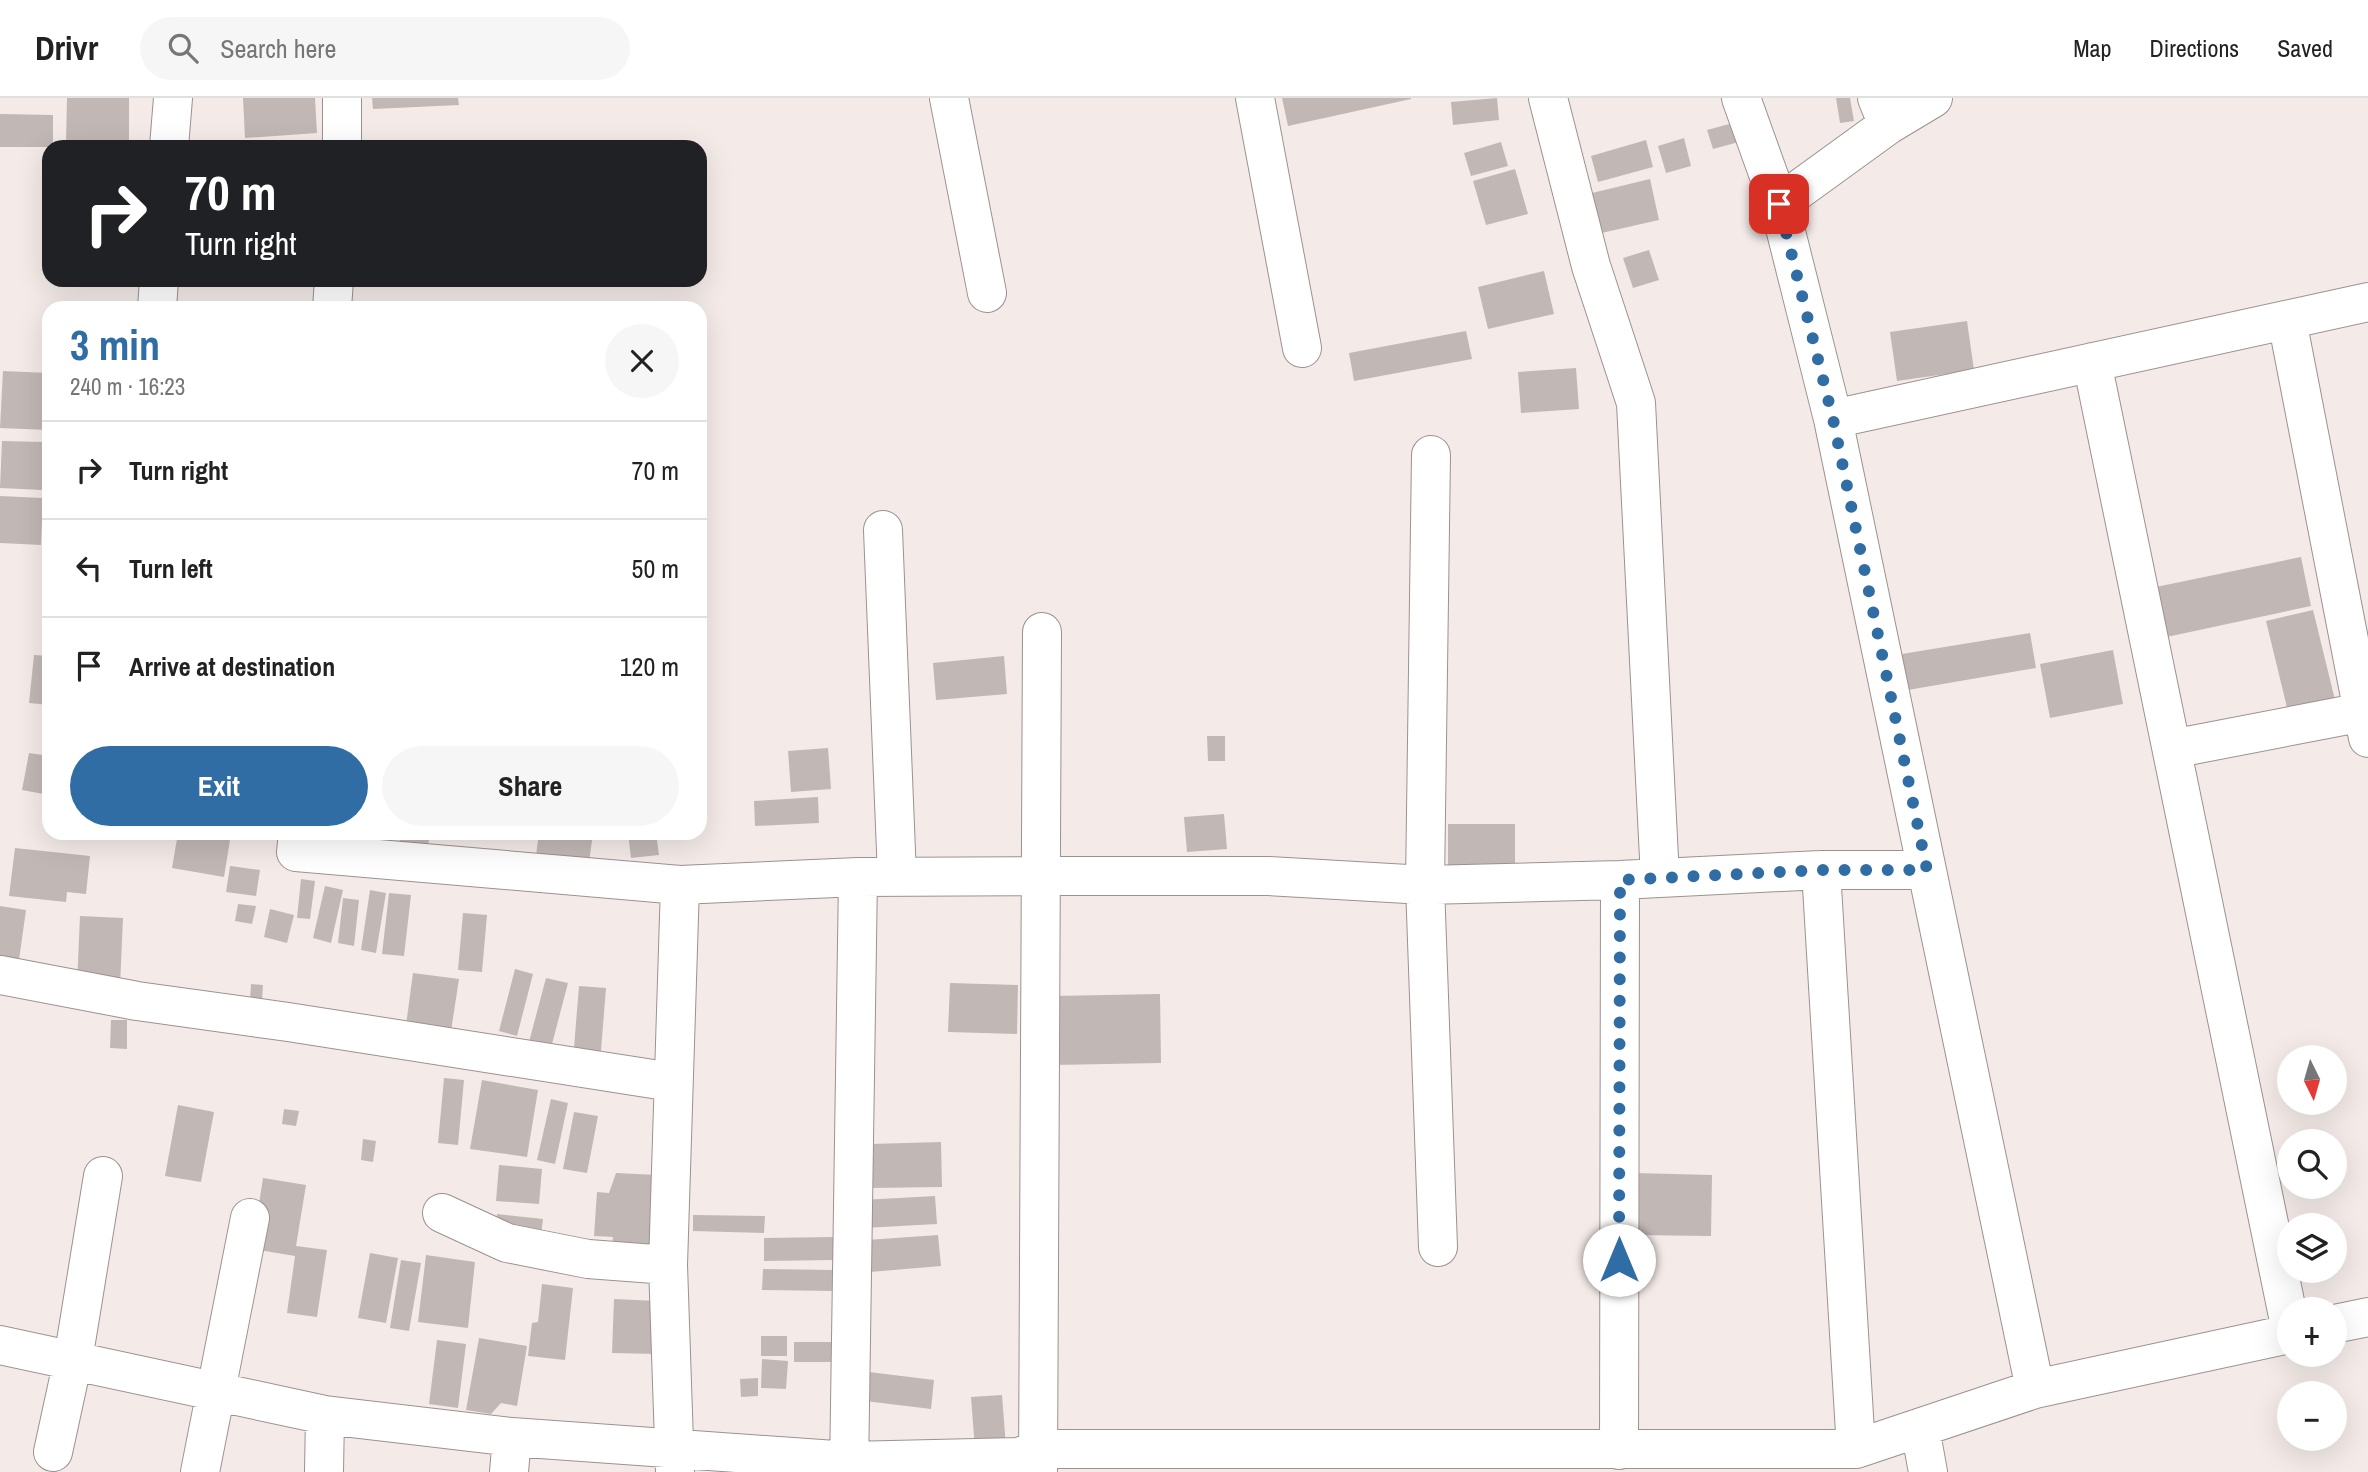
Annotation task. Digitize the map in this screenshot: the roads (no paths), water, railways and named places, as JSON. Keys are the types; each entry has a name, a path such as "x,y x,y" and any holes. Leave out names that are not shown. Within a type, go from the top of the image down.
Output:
{"street":[{"path":"170,140 173,98"},
{"path":"342,98 342,140"},
{"path":"949,98 987,293"},
{"path":"1255,98 1302,348"},
{"path":"1548,98 1591,266 1636,403 1660,878"},
{"path":"1741,98 1779,204 1833,419 2035,1390"},
{"path":"1779,204 1882,111 1933,98"},
{"path":"1833,419 2368,302"},
{"path":"2172,749 2365,725 2287,320"},
{"path":"2092,362 2284,1297"},
{"path":"1431,455 1425,885 1438,1247"},
{"path":"883,530 897,876"},
{"path":"1039,1461 1042,632"},
{"path":"297,840 296,852 680,885 897,876 1268,876 1425,885 1620,880 1821,870 1927,870"},
{"path":"1821,870 1856,1449"},
{"path":"849,1467 858,877"},
{"path":"1619,1450 1620,880"},
{"path":"675,1461 668,1265 680,885"},
{"path":"0,975 137,1001 672,1082"},
{"path":"53,1452 74,1360 103,1177"},
{"path":"442,1213 507,1243 588,1259 668,1265"},
{"path":"200,1472 250,1218"},
{"path":"2347,1321 2368,1317"},
{"path":"0,1345 511,1455 849,1467 1018,1457 1039,1461 1619,1450 1856,1449 2035,1390 2277,1337"},
{"path":"324,1472 325,1415"},
{"path":"1920,1427 1928,1472"}]}
